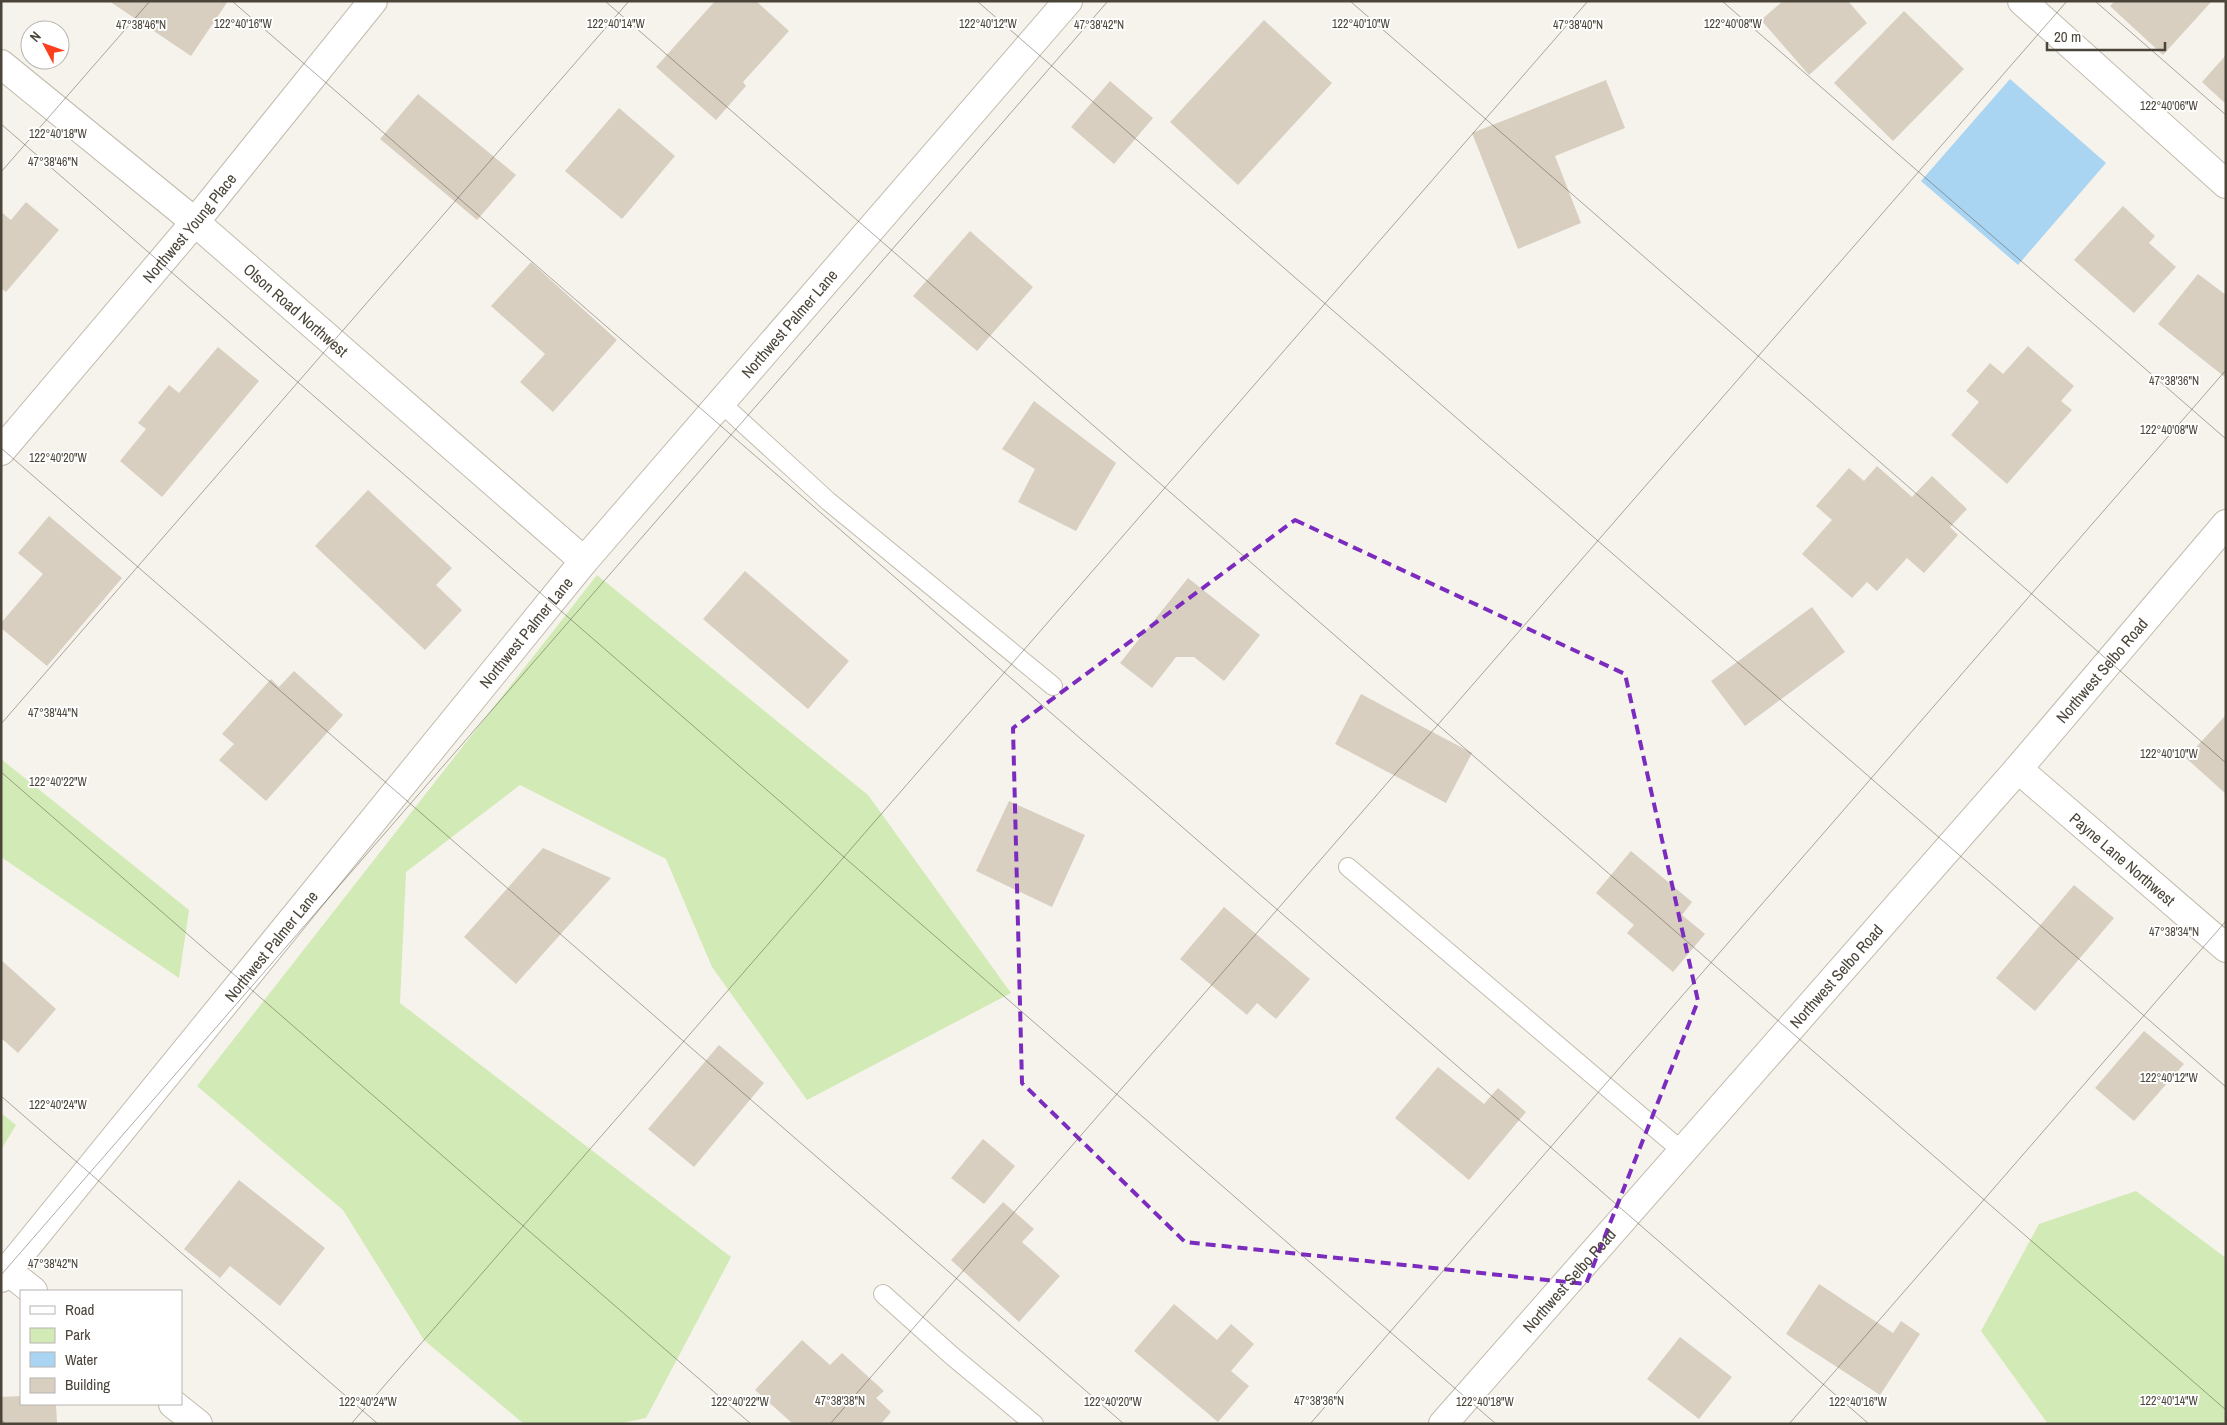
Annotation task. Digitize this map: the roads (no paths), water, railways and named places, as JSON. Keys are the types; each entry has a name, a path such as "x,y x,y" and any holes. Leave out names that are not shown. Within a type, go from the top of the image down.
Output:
{"street":[{"name":"Northwest Young Place","path":"1,451 195,222 373,1"},
{"name":"Northwest Palmer Lane","path":"4,1274 584,561 1068,1"},
{"path":"2022,1 2226,184"},
{"name":"Olson Road Northwest","path":"1,64 195,222 584,561"},
{"name":"Northwest Selbo Road","path":"1443,1424 2018,769 2226,524"},
{"name":"Payne Lane Northwest","path":"2018,769 2226,948"},
{"path":"4,1274 31,1290"},
{"path":"174,1405 198,1424"}],"lane":[{"path":"721,403 828,501 1053,686"},
{"path":"1348,867 1682,1151"},
{"path":"883,1294 950,1355 1034,1424"}],"water":[{"path":"2010,79 2106,163 2018,265 1921,181"}]}
